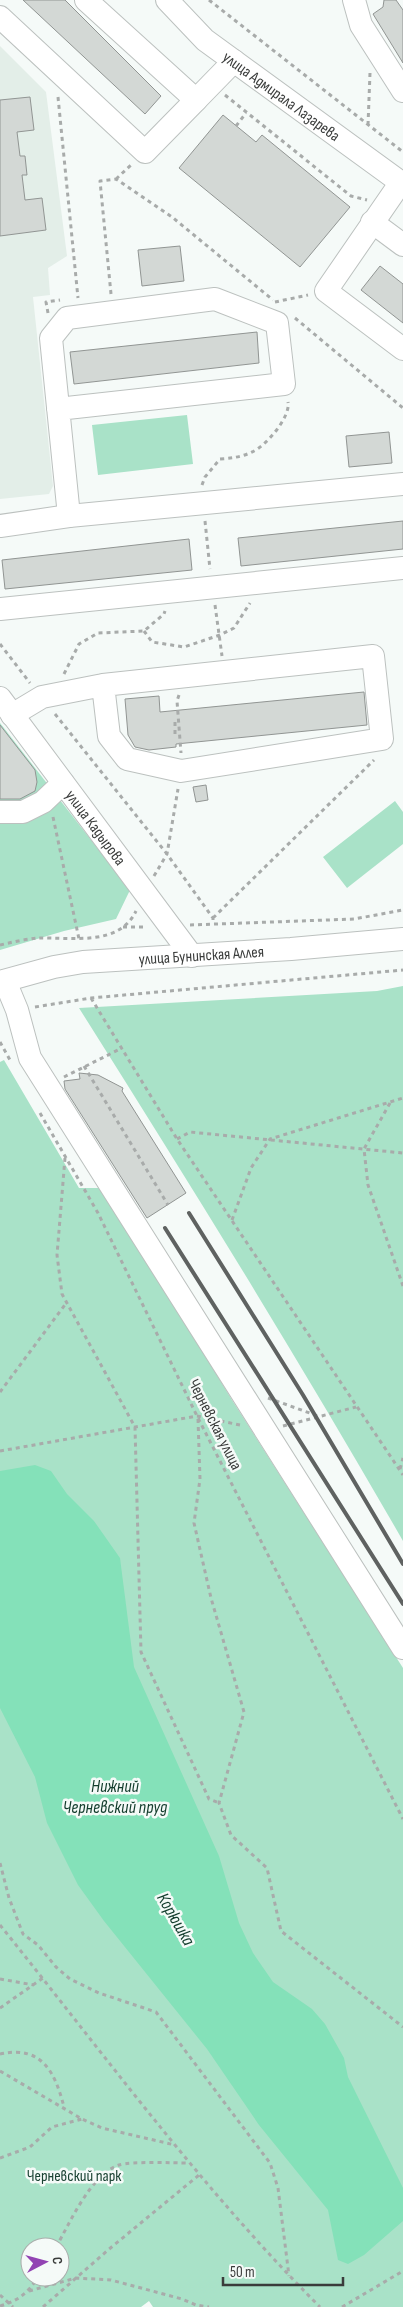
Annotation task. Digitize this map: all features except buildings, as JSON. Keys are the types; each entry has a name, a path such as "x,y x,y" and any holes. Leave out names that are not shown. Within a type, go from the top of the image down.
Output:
{"street":[{"path":"0,4 4,0"},
{"path":"86,0 196,100"},
{"name":"улица Адмирала Лазарева","path":"167,0 205,40 227,68 402,183"},
{"path":"354,0 361,25 403,91"},
{"path":"0,17 145,152 227,68"},
{"path":"402,183 326,291 403,349"},
{"path":"377,216 403,245"},
{"path":"58,409 284,384 277,323 215,299 67,318 51,338 58,409 69,516"},
{"path":"0,526 69,516 403,484"},
{"path":"0,608 403,568"},
{"path":"6,707 42,697 103,685 373,656 382,739 181,771 127,759 109,736 103,685"},
{"name":"улица Кадырова","path":"6,707 56,790 145,893 192,956"},
{"path":"0,812 24,812 56,790"},
{"name":"улица Бунинская Аллея","path":"2,981 54,967 83,962 192,956 403,939"},
{"path":"2,981 17,1010 30,1058 403,1648"}],"path":[{"path":"209,0 403,152"},
{"path":"227,68 225,96 351,196 372,202 377,216"},
{"path":"368,125 370,69"},
{"path":"57,88 78,298 70,299"},
{"path":"236,126 246,113"},
{"path":"113,312 100,181 116,179 172,217 282,308"},
{"path":"274,302 326,291"},
{"path":"51,338 46,302 62,300"},
{"path":"290,314 403,408"},
{"path":"144,631 152,642 184,647 220,635 234,628 263,582"},
{"path":"212,587 224,672"},
{"path":"62,678 79,644 98,633 144,631 164,614 170,592"},
{"path":"0,644 167,854 213,918 213,923 354,918 403,910"},
{"path":"0,944 38,938 79,939 104,936 122,927 133,918 167,854 181,771 177,701 180,692 195,676"},
{"path":"175,734 175,722 179,721"},
{"path":"213,918 376,758"},
{"path":"56,790 79,939"},
{"path":"17,1010 92,998 403,970"},
{"path":"92,998 177,1139 403,1475"},
{"path":"0,1042 14,1067"},
{"path":"48,1086 122,1048"},
{"path":"84,1066 168,1205"},
{"path":"232,1221 251,1168 270,1139 403,1098"},
{"path":"390,1102 364,1149 368,1185 403,1286"},
{"name":"Черневская улица","path":"37,1108 98,1213 197,1416 403,1819"},
{"path":"177,1139 190,1132 403,1153"},
{"path":"66,1147 57,1255 62,1294 135,1427 141,1652 209,1799 218,1803"},
{"path":"0,1392 67,1302"},
{"path":"266,1398 320,1416"},
{"path":"0,1451 197,1416 200,1479 194,1523 211,1598 244,1712 218,1803 231,1835 267,1868 281,1931 403,2027"},
{"path":"401,1470 403,1458"},
{"path":"0,1863 9,1898 23,1934 38,1945 56,1967 70,1979 99,1993 156,2012 270,2163 279,2196 289,2276"},
{"path":"0,1925 140,2104 289,2276 320,2307"},
{"path":"0,2008 43,1978"},
{"path":"0,1980 34,1985"},
{"path":"0,2054 30,2054 47,2065 58,2084 64,2108"},
{"path":"0,2070 82,2119 102,2128 175,2145"},
{"path":"0,2158 30,2147 52,2127 82,2119"},
{"path":"62,2237 94,2183 105,2171 120,2164 190,2163"},
{"path":"43,2307 200,2175"},
{"path":"342,2307 403,2272"},
{"path":"0,2306 9,2304 29,2291 76,2278 111,2280 182,2299 196,2305 209,2307"},
{"path":"29,2291 32,2287"},
{"path":"1,2296 13,2307"}],"shaded area":[{"path":"0,46 46,92 67,256 48,268 50,295 33,297 53,486 49,494 0,499"}],"green space":[{"path":"187,415 193,464 98,475 92,425"},
{"path":"0,723 130,890 116,919 64,931 0,950"},
{"path":"395,801 403,812 403,844 347,888 323,857"},
{"path":"403,986 403,1541 244,1273 79,1008 377,991"},
{"name":"Черневский парк","path":"4,1060 79,1188 104,1188 232,1400 403,1668 403,2307 153,2307 149,2301 141,2307 0,2307 0,1062"}],"water":[{"name":"Нижний Черневский пруд","path":"35,1465 51,1471 67,1494 94,1521 120,1558 134,1667 219,1856 239,1923 253,1953 273,1982 312,2009 325,2024 344,2058 348,2077 403,2188 403,2221 364,2255 348,2264 338,2260 328,2210 259,2125 207,2049 104,1921 78,1885 47,1823 35,1777 0,1708 0,1471"}],"railway":[{"path":"189,1213 303,1395 403,1564"},
{"path":"165,1228 403,1604"}],"water label":[{"name":"Корюшка","path":"176,1919"}]}
